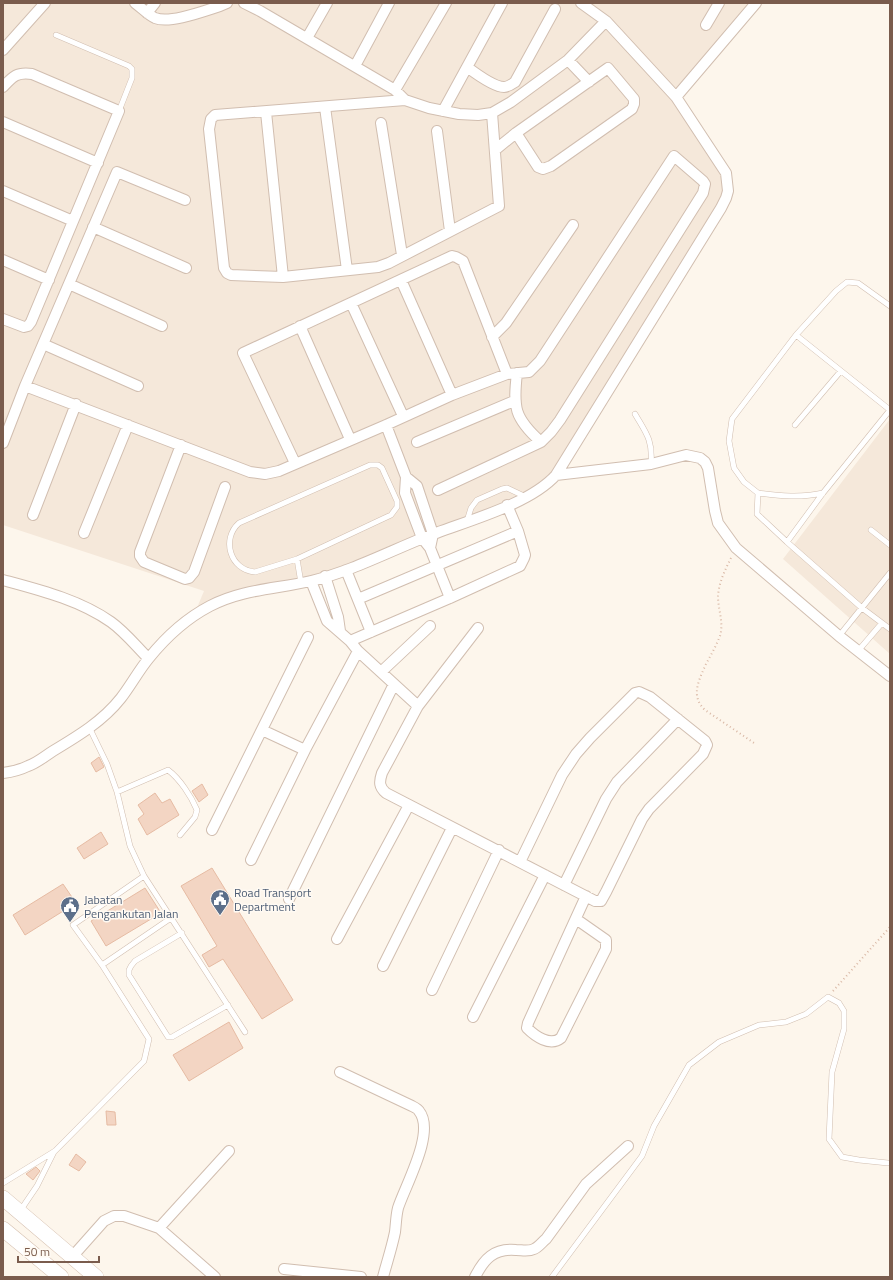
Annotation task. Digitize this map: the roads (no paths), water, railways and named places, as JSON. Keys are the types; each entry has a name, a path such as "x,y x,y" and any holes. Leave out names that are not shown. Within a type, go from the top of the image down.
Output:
{"main road":[{"path":"3,1198 96,1277"},
{"path":"3,1229 61,1277"}],"street":[{"path":"3,50 45,3"},
{"path":"135,3 155,18 170,20 222,4"},
{"path":"147,13 155,3"},
{"path":"244,3 263,7 307,38 395,90 405,100"},
{"path":"307,38 327,3"},
{"path":"355,66 389,3"},
{"path":"395,90 446,3"},
{"path":"443,111 502,3"},
{"path":"3,773 30,766 90,729 109,712 121,698 148,658 174,631 194,615 212,605 237,595 306,582 346,570 422,538 507,506 538,491 556,475 726,198 728,191 726,173 676,97 606,21 581,3"},
{"path":"706,25 719,3"},
{"path":"676,97 756,3"},
{"path":"467,67 496,85 504,87 511,85 515,82 554,9"},
{"path":"492,113 499,206 378,267 283,277 231,275 227,273 224,268 209,123 215,115 405,100 459,114 478,115 492,113 511,102 568,60 606,21"},
{"path":"568,60 589,82"},
{"path":"495,150 516,133 608,68 634,99 632,109 551,166 543,169 538,167 516,133"},
{"path":"3,86 18,74 32,74 119,111 31,322 28,326 20,326 3,318"},
{"path":"325,107 347,270"},
{"path":"266,112 283,277"},
{"path":"3,122 98,163"},
{"path":"381,123 402,255"},
{"path":"437,131 450,230"},
{"path":"25,386 76,404 250,472 265,474 279,471 452,395 512,374 529,372 540,361 674,156 703,181 705,184 703,193 560,420 551,432 540,442 438,490"},
{"path":"3,443 25,386 117,172 185,200"},
{"path":"3,191 74,221"},
{"path":"492,337 506,323 573,225"},
{"path":"93,226 186,268"},
{"path":"295,463 243,353 452,256 463,261 492,337 512,374 516,410 523,424 540,442"},
{"path":"3,260 49,280"},
{"path":"401,280 452,395"},
{"path":"69,284 162,326"},
{"path":"351,303 403,416"},
{"path":"300,326 350,439"},
{"path":"43,344 138,386"},
{"path":"417,442 514,401"},
{"path":"33,515 76,404"},
{"path":"84,533 128,425"},
{"path":"386,425 406,477 405,493 422,538 430,548 450,598"},
{"path":"181,445 140,552 140,556 144,562 184,579 192,576 225,487"},
{"path":"556,475 651,464 686,455 700,458 705,462 708,468 718,523 736,548 858,651 890,676"},
{"path":"406,477 417,486 433,534 430,548"},
{"path":"350,641 520,566 525,555 518,530 507,506"},
{"path":"358,599 518,530"},
{"path":"346,570 371,632"},
{"path":"325,576 338,618 340,631"},
{"path":"3,580 82,605 94,611 112,623 148,658"},
{"path":"306,582 327,621 340,631 358,651 418,706"},
{"path":"381,672 430,626"},
{"path":"478,628 418,706 380,779 381,788 386,793 452,828 499,850 520,862 595,901 601,901 642,819 704,754 707,745 705,741 645,694 639,692 630,696 576,754 562,775 520,862"},
{"path":"212,830 308,637"},
{"path":"251,860 305,750 358,651"},
{"path":"289,899 394,684"},
{"path":"564,885 606,799 617,782 678,719"},
{"path":"262,730 305,750"},
{"path":"337,939 409,805"},
{"path":"384,966 452,828"},
{"path":"432,990 499,850"},
{"path":"473,1017 545,875"},
{"path":"576,919 606,940 606,950 561,1038 555,1042 551,1042 534,1035 527,1028 528,1023 586,896"},
{"path":"340,1072 412,1106 420,1112 425,1128 417,1162 398,1208 395,1232 383,1277"},
{"path":"475,1277 482,1265 496,1252 506,1249 527,1251 539,1246 546,1239 586,1184 628,1146"},
{"path":"159,1228 229,1151"},
{"path":"72,1257 104,1221 114,1216 124,1216 159,1228 215,1277"},
{"path":"284,1269 361,1277"}],"lane":[{"path":"56,35 132,69 132,78 119,111"},
{"path":"823,494 806,497 778,496 758,493 744,482 734,468 729,441 732,419 796,335 836,291 847,282 858,283 890,306"},
{"path":"788,542 823,494 890,410 840,372 796,335"},
{"path":"796,425 840,372"},
{"path":"634,414 649,438 652,450 651,464"},
{"path":"370,465 378,465 382,468 396,501 397,507 391,515 297,559 255,572 248,571 241,568 235,562 230,552 231,533 234,527 239,523 370,465"},
{"path":"467,522 471,508 477,500 502,488 507,488 526,497"},
{"path":"758,493 757,514 862,608 890,629"},
{"path":"871,530 890,545"},
{"path":"297,559 306,582"},
{"path":"840,636 890,573"},
{"path":"858,651 882,623"},
{"path":"90,729 107,764 117,792 130,846 144,876 245,1032"},
{"path":"117,792 168,770 174,775 194,803 197,810 194,817 180,834"},
{"path":"3,1184 55,1151 144,1061 148,1050 149,1039 102,965 73,925 144,876"},
{"path":"102,965 171,918"},
{"path":"182,933 135,961 129,970 129,975 168,1036 172,1037 228,1006"},
{"path":"552,1277 642,1156 654,1126 689,1065 719,1042 759,1025 786,1022 806,1014 828,997 839,1003 844,1011 844,1029 832,1072 829,1139 842,1157 888,1163"},
{"path":"20,1212 38,1186 55,1151"}],"place":[{"name":"Road Transport Department","path":"220,916"},
{"name":"Jabatan Pengankutan Jalan","path":"70,923"}]}
